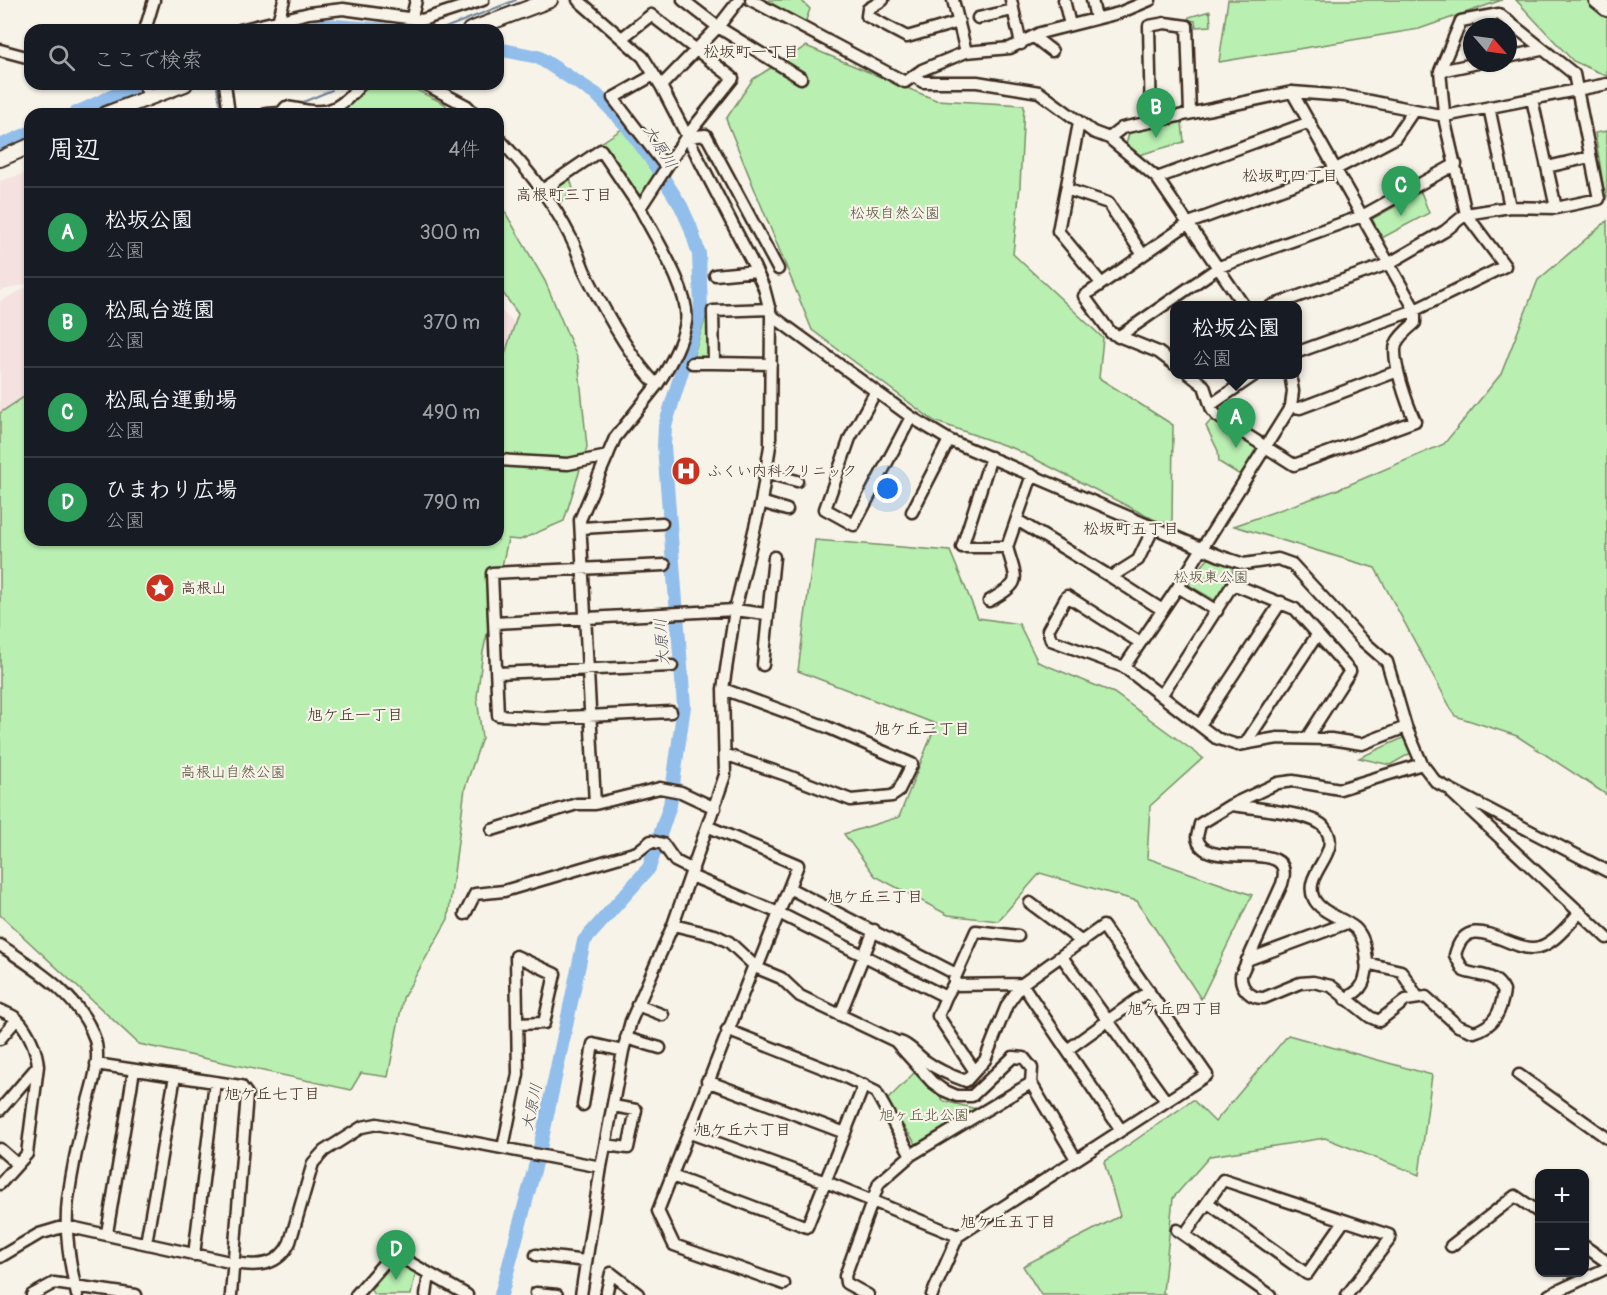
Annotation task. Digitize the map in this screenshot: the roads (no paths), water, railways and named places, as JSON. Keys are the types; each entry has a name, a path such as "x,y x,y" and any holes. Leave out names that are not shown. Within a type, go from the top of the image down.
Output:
{"main road":[{"path":"486,24 550,0"},
{"path":"1596,0 1607,9"},
{"path":"116,108 144,90"},
{"path":"0,159 24,149"}],"street":[{"path":"147,24 154,0"},
{"path":"278,21 284,0"},
{"path":"412,17 416,0"},
{"path":"265,24 309,13 343,9 422,20 434,18 483,0"},
{"path":"578,0 643,57 661,86 756,271 771,312 767,473 735,610 723,689 727,755 725,775 709,827 673,925 637,1005 626,1038 581,1295"},
{"path":"683,0 718,27 801,78"},
{"path":"661,86 696,52 739,0"},
{"path":"751,0 907,82 914,76 966,52 1010,48 1034,37 1096,19 1145,1"},
{"path":"883,0 868,9 867,16 907,37 959,22"},
{"path":"953,0 966,52"},
{"path":"1064,0 1070,25"},
{"path":"1092,0 1096,19"},
{"path":"978,18 1012,5 1021,44"},
{"path":"1285,301 1388,264 1445,231 1466,214 1510,207 1556,208 1599,199 1574,74 1541,50 1499,14 1461,21 1440,71 1445,116 1466,214 1505,266 1415,310 1302,351"},
{"path":"622,38 651,15 732,78 686,138 640,208"},
{"path":"1150,122 1149,26 1165,23 1187,26 1190,113"},
{"path":"1034,37 1052,51"},
{"path":"0,50 24,56"},
{"path":"1517,55 1541,50"},
{"path":"1440,71 1463,66"},
{"path":"654,75 613,98 666,167"},
{"path":"914,76 923,82 977,82 1039,92 1058,104 1079,123 1109,138 1157,178 1241,301"},
{"path":"1109,138 1122,129 1292,92 1345,96 1445,116 1607,84"},
{"path":"226,90 228,108"},
{"path":"333,108 347,100 356,90"},
{"path":"436,90 469,108"},
{"path":"1194,379 1204,386 1212,404 1212,410 1217,416 1294,465 1415,421 1398,371 1397,342 1415,322 1415,310 1292,92"},
{"path":"1532,99 1556,208"},
{"path":"1489,107 1510,207"},
{"path":"1170,361 1158,352 1111,333 1084,297 1189,223 1336,169 1395,138 1414,110"},
{"path":"1157,178 1310,122"},
{"path":"1079,123 1058,231 1101,283"},
{"path":"686,138 706,135 778,269"},
{"path":"504,145 541,190 572,238 585,272 607,312 644,372 657,385"},
{"path":"541,190 601,150 640,208 684,296 686,321 669,366 657,385 615,438 580,520 595,804"},
{"path":"1547,166 1590,157"},
{"path":"1118,337 1219,267 1362,216 1456,164"},
{"path":"1066,189 1108,203 1143,255"},
{"path":"725,214 743,203"},
{"path":"715,275 756,271"},
{"path":"714,363 713,311 771,312 911,417 949,440 1220,556 1244,564 1278,560 1292,564 1363,641 1387,662 1406,727 1422,764 1436,782 1607,871"},
{"path":"692,363 771,364"},
{"path":"1291,406 1299,408 1398,371"},
{"path":"1212,404 1250,379"},
{"path":"1124,667 1178,587 1291,406 1293,391 1291,379"},
{"path":"876,391 850,438 825,509 854,525 911,417"},
{"path":"912,512 949,440"},
{"path":"504,460 568,464 608,456"},
{"path":"992,458 962,547 1007,547"},
{"path":"767,473 797,481"},
{"path":"989,601 1014,587 1016,580 1007,547 1032,475"},
{"path":"761,502 787,510"},
{"path":"1017,520 1161,609"},
{"path":"582,528 662,524"},
{"path":"1111,577 1138,560 1154,527"},
{"path":"763,665 766,614 774,557"},
{"path":"665,565 492,573 498,715 545,718 671,712"},
{"path":"1161,696 1233,584 1295,609 1350,671 1307,738"},
{"path":"1178,587 1217,611"},
{"path":"1139,642 1067,596 1048,630 1051,640 1124,667 1216,738 1237,745 1278,738 1307,738 1362,744 1406,727"},
{"path":"1200,725 1281,602"},
{"path":"495,623 735,610 766,614"},
{"path":"1245,744 1317,635"},
{"path":"497,673 672,666"},
{"path":"723,689 827,727 912,764 898,792 892,796 851,800 727,755"},
{"path":"1422,764 1340,789 1293,781 1278,783 1231,805 1200,824 1197,837 1201,848 1214,855 1267,856 1279,863 1284,877 1240,981 1247,993 1257,999 1300,983 1313,982 1331,986 1345,999 1379,1021 1406,1000 1430,999 1458,1026 1474,1032 1495,1019 1504,991 1497,979 1492,976 1464,971 1455,956 1457,946 1464,938 1481,932 1532,949 1542,946 1555,937 1580,912"},
{"path":"492,830 577,804 595,804 660,788 681,792 714,808"},
{"path":"1448,789 1607,938"},
{"path":"1231,805 1313,819 1326,828 1330,843 1329,851 1312,882 1311,889 1318,905 1347,923 1360,935 1366,963 1363,982 1359,989 1345,999"},
{"path":"709,827 798,865 727,1030 690,1133 658,1211 674,1245 784,1284"},
{"path":"465,914 475,894 504,891 637,852 651,841 663,844 675,861 692,873 779,913 946,997"},
{"path":"789,888 956,974"},
{"path":"1030,903 1082,942"},
{"path":"1247,960 1347,923"},
{"path":"673,925 729,942 755,966 781,978 800,996 895,1041 907,1044 925,1061 966,1081 985,1060 1007,1005 1022,984 1102,926 1149,991 1207,1075 958,1236 932,1295"},
{"path":"840,1015 862,955 874,930"},
{"path":"974,1070 938,1016 976,931 1018,936"},
{"path":"0,945 57,987 84,1018 94,1037 96,1065 68,1200 66,1226 75,1289"},
{"path":"503,1148 518,1074 517,1024 516,968 516,956 555,974 544,1023 517,1024"},
{"path":"1062,957 1166,1101"},
{"path":"1366,963 1401,971 1418,998"},
{"path":"953,985 1022,984"},
{"path":"1022,984 1121,1130"},
{"path":"1067,1050 1149,991"},
{"path":"637,1005 663,1015"},
{"path":"0,1010 17,1019 38,1052 27,1154 0,1184"},
{"path":"0,1039 17,1019"},
{"path":"727,1030 864,1085 876,1092 911,1155"},
{"path":"626,1038 660,1048"},
{"path":"895,1041 932,1082 950,1094 972,1096 1013,1057 1024,1058 1032,1068 1031,1083 1076,1159"},
{"path":"583,1106 593,1044 623,1051"},
{"path":"96,1065 241,1086 247,1094 231,1295"},
{"path":"0,1110 38,1066"},
{"path":"106,1233 134,1070"},
{"path":"1519,1075 1607,1138"},
{"path":"147,1243 175,1076"},
{"path":"707,1081 845,1133"},
{"path":"194,1255 215,1082"},
{"path":"868,1295 846,1283 845,1276 871,1201 885,1175 911,1155 1031,1083"},
{"path":"672,1176 807,1227 864,1085"},
{"path":"606,1144 628,1148 636,1110 613,1106"},
{"path":"0,1257 39,1234 66,1226 234,1263 253,1266 276,1260 285,1252 313,1163 324,1151 362,1127 377,1124 602,1167"},
{"path":"690,1133 826,1182 958,1236"},
{"path":"0,1149 17,1164"},
{"path":"1270,1295 1181,1232 1208,1203 1223,1180 1389,1235 1390,1239 1347,1295"},
{"path":"1451,1246 1515,1196 1535,1210"},
{"path":"1208,1203 1307,1274 1344,1221"},
{"path":"1589,1249 1607,1262"},
{"path":"356,1295 393,1253 467,1295"},
{"path":"536,1255 586,1261"},
{"path":"1549,1295 1607,1268"},
{"path":"606,1295 611,1273 638,1294 636,1295"},
{"path":"426,1295 429,1274"},
{"path":"32,1295 54,1283 75,1289 135,1295"},
{"path":"536,1293 557,1295"}],"waterway":[{"path":"455,24 516,0"},
{"name":"大原川","path":"501,1295 540,1148 584,941 649,868 670,805 684,706 664,446 665,426 701,309 699,254 690,226 681,206 627,126 597,95 538,57 504,50"},
{"name":"大原川","path":"87,108 126,90"},
{"path":"217,90 221,108"},
{"path":"296,105 332,90"},
{"name":"大原川","path":"0,146 24,136"}],"place":[{"name":"松風台遊園","path":"1156,138"},
{"name":"松風台運動場","path":"1401,216"},
{"name":"松坂公園","path":"1236,448"},
{"name":"ふくい内科クリニック","path":"686,471"},
{"name":"高根山","path":"160,588"},
{"name":"ひまわり広場","path":"396,1280"}],"district":[{"name":"松坂町一丁目","path":"751,52"},
{"name":"松坂町四丁目","path":"1290,176"},
{"name":"高根町三丁目","path":"564,195"},
{"name":"松坂町五丁目","path":"1131,529"},
{"name":"旭ケ丘一丁目","path":"355,715"},
{"name":"旭ケ丘二丁目","path":"922,729"},
{"name":"旭ケ丘三丁目","path":"875,897"},
{"name":"旭ケ丘四丁目","path":"1175,1009"},
{"name":"旭ケ丘七丁目","path":"272,1094"},
{"name":"旭ケ丘六丁目","path":"743,1130"},
{"name":"旭ケ丘五丁目","path":"1008,1222"}],"park label":[{"name":"松坂自然公園","path":"895,213"},
{"name":"松坂東公園","path":"1211,577"},
{"name":"高根山自然公園","path":"233,772"},
{"name":"旭ヶ丘北公園","path":"924,1115"}]}
